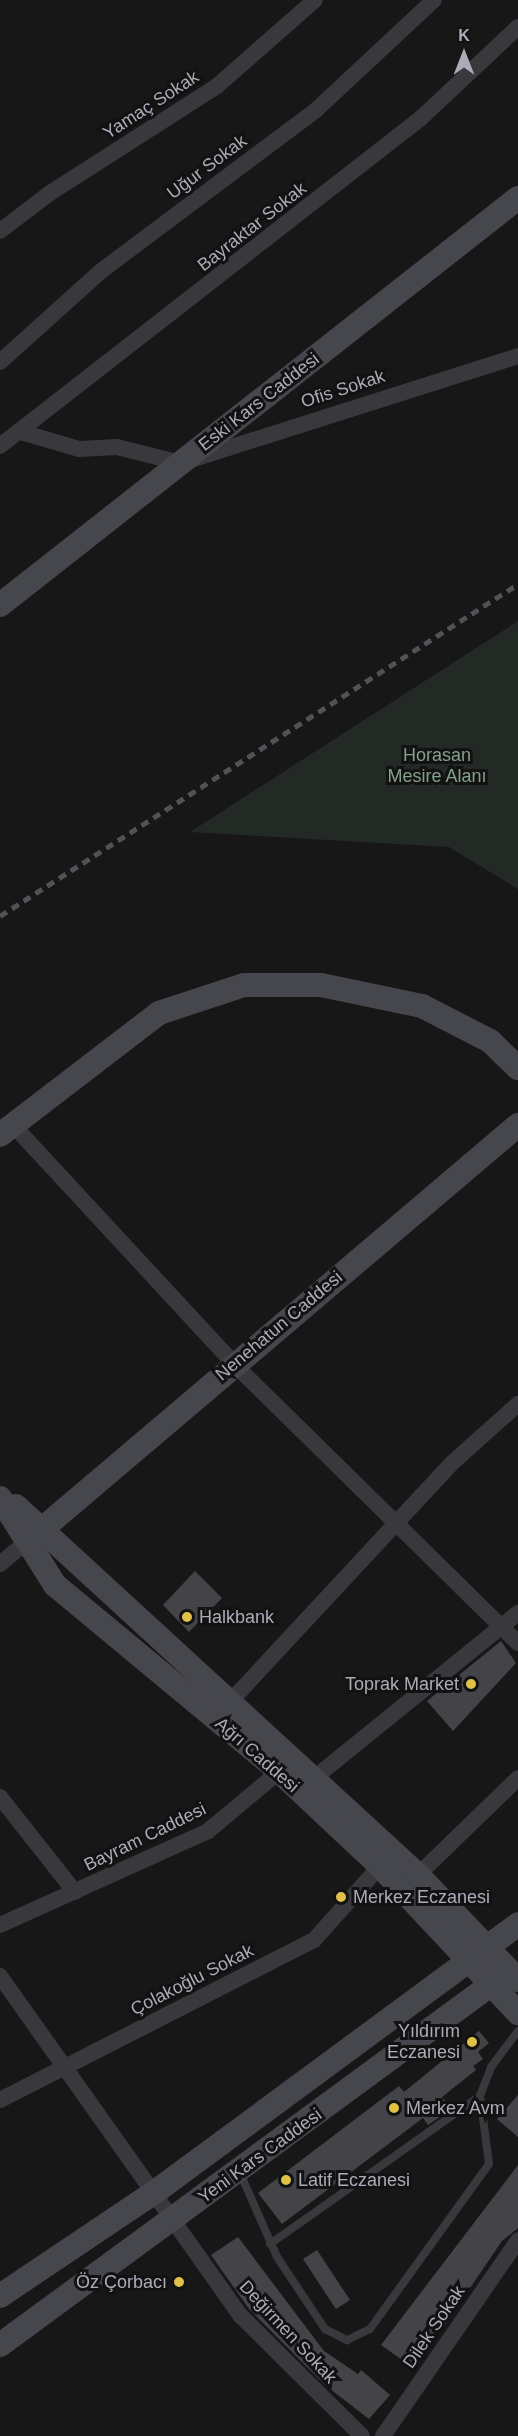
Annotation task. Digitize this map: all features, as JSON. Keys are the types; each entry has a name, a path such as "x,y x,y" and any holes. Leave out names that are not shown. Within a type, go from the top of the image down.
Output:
{"main road":[{"name":"Eski Kars Caddesi","path":"0,604 518,198"},
{"path":"6,1130 159,1013 244,986 321,986 422,1006 490,1041 518,1068"},
{"name":"Nenehatun Caddesi","path":"34,1536 518,1125"},
{"name":"Ağrı Caddesi","path":"0,1492 34,1536 55,1585 286,1766 313,1779 418,1875 476,1954"},
{"name":"Ağrı Caddesi","path":"0,1498 34,1536 229,1703 380,1866 476,1954 509,1975 518,2013"},
{"name":"Yeni Kars Caddesi","path":"0,2296 155,2192 518,1924"},
{"name":"Yeni Kars Caddesi","path":"0,2345 240,2173 509,1975"}],"street":[{"name":"Yamaç Sokak","path":"0,231 50,193 217,86 315,0"},
{"name":"Uğur Sokak","path":"0,362 100,271 316,110 434,0"},
{"name":"Bayraktar Sokak","path":"0,446 21,432 421,118 518,27"},
{"name":"Ofis Sokak","path":"182,463 518,356"},
{"path":"21,432 79,449 117,447 182,463"},
{"path":"6,1130 234,1364 518,1643"},
{"path":"229,1703 396,1522 518,1404"},
{"path":"0,1564 34,1536"},
{"path":"313,1779 518,1613"},
{"name":"Bayram Caddesi","path":"0,1925 208,1831 286,1766"},
{"path":"418,1875 518,1778"},
{"path":"0,1797 75,1892"},
{"name":"Çolakoğlu Sokak","path":"0,2100 314,1940 380,1866"},
{"name":"Değirmen Sokak","path":"0,1976 242,2316 362,2436"},
{"name":"Dilek Sokak","path":"383,2436 518,2240"}],"lane":[{"path":"240,2173 270,2244 325,2329 347,2340 370,2329 489,2164 480,2097 491,2067 518,2031"},
{"path":"270,2244 480,2097"}],"green space":[{"name":"Horasan Mesire Alanı","path":"518,621 518,889 449,847 190,832"}],"building":[{"path":"195,1571 222,1598 189,1632 163,1605"},
{"path":"501,1641 516,1663 453,1731 427,1701"},
{"path":"479,2031 489,2043 478,2052 483,2059 473,2066 476,2070 442,2097 451,2109 428,2125 423,2118 282,2224 258,2193 399,2086 404,2092"},
{"path":"518,2095 518,2137 497,2119"},
{"path":"518,2165 518,2228 502,2241 415,2369 381,2345"},
{"path":"238,2237 324,2351 358,2374 361,2370 390,2395 369,2419 325,2385 249,2309 211,2255"},
{"path":"317,2250 350,2300 336,2309 303,2259"}],"railway":[{"path":"0,916 518,584"}],"place":[{"name":"Halkbank","path":"187,1617"},
{"name":"Toprak Market","path":"471,1684"},
{"name":"Merkez Eczanesi","path":"341,1897"},
{"name":"Yıldırım Eczanesi","path":"472,2042"},
{"name":"Merkez Avm","path":"394,2108"},
{"name":"Latif Eczanesi","path":"286,2180"},
{"name":"Öz Çorbacı","path":"179,2282"}]}
